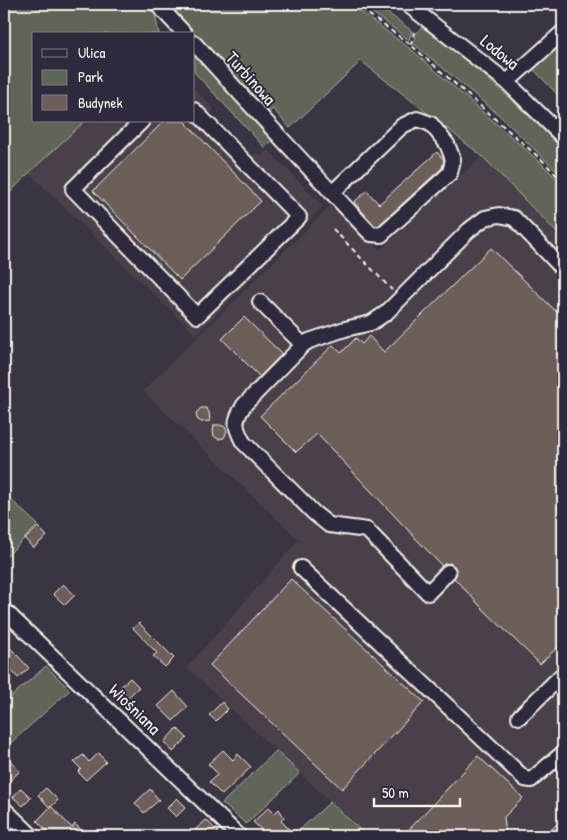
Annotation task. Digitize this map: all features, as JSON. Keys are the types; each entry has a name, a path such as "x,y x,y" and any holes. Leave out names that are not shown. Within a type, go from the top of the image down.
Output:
{"street":[{"path":"157,4 183,32"},
{"name":"Lodowa","path":"407,4 507,82 563,137"},
{"path":"507,82 563,32"},
{"name":"Turbinowa","path":"195,44 280,138 332,193 371,234 381,235 450,173 453,159 447,144 431,124 417,119 402,126 332,193"},
{"path":"141,122 73,189 197,316 298,217 195,111"},
{"path":"448,572 428,593 367,530 329,525 314,513 243,442 236,429 237,416 244,405 309,341 371,323 386,313 469,230 485,218 499,215 514,218 563,269"},
{"path":"260,302 304,345"},
{"path":"301,568 525,779 531,780 563,753"},
{"name":"Wiośniana","path":"4,610 239,836"},
{"path":"519,717 563,674"},
{"path":"4,809 32,836"}],"path":[{"path":"354,4 411,45 544,161 563,182"},
{"path":"359,7 361,4 381,7 384,4 391,9"},
{"path":"411,45 414,32"},
{"path":"333,230 400,299"}],"shaded area":[{"path":"195,89 214,109 209,115 249,159 256,152 261,156 268,150 323,206 196,335 29,173 84,122 195,122"},
{"path":"482,156 563,239 563,836 368,836 187,667 299,540 143,391 333,203 380,250"}],"green space":[{"path":"4,4 146,4 155,14 159,32 32,32 32,122 84,122 4,199"},
{"path":"166,4 350,4 413,51 540,162 563,185 563,239 482,156 361,61 290,128 273,109 267,114 195,36 195,32 192,32"},
{"path":"366,8 388,13 412,31 409,40"},
{"path":"422,27 472,64 538,124 563,150 563,177 499,115 414,44 416,34"},
{"path":"563,39 563,100 532,68"},
{"path":"195,54 275,138 265,148 195,73"},
{"path":"4,493 38,525 4,559"},
{"path":"46,666 70,690 4,749 4,703"},
{"path":"276,751 300,773 246,824 222,803"},
{"path":"330,802 366,835 293,836"}],"building":[{"path":"163,122 185,122 261,201 180,280 93,191"},
{"path":"437,152 444,160 442,168 378,226 375,226 354,202 367,191 379,204"},
{"path":"491,248 563,318 563,642 540,664 454,578 457,574 454,566 450,563 442,566 317,434 296,452 260,416 333,345 341,353 356,338 362,344 369,336 384,352"},
{"path":"244,317 282,354 260,377 222,339"},
{"path":"201,408 206,408 209,412 210,421 201,422 197,419 196,413"},
{"path":"214,425 225,427 227,431 224,438 218,439 214,436"},
{"path":"38,527 47,536 33,548 25,539"},
{"path":"291,579 424,702 342,789 210,665"},
{"path":"63,584 75,595 65,605 53,594"},
{"path":"139,623 174,658 165,667 153,656 157,653 133,628"},
{"path":"4,641 29,668 18,678 4,662"},
{"path":"130,678 139,687 122,703 113,694"},
{"path":"174,691 188,707 173,721 158,706"},
{"path":"222,702 228,709 216,721 209,715"},
{"path":"177,728 187,738 173,752 164,742"},
{"path":"223,750 233,760 238,754 251,767 222,795 209,782 218,774 208,764"},
{"path":"99,753 106,762 86,780 78,772 81,769 74,762 83,755 89,762"},
{"path":"4,754 20,771 4,786"},
{"path":"478,756 523,798 504,817 506,836 403,836"},
{"path":"21,788 31,798 23,806 13,797"},
{"path":"46,788 58,800 50,808 38,795"},
{"path":"150,789 159,800 144,813 135,803"},
{"path":"177,798 186,807 176,817 167,808"},
{"path":"51,806 72,828 75,824 87,836 52,836 37,821"},
{"path":"269,807 275,813 279,809 284,817 281,821 296,836 268,836 253,822"},
{"path":"563,818 563,836 555,836 550,831"},
{"path":"206,820 218,832 213,836 192,836 197,832 195,830"}]}
